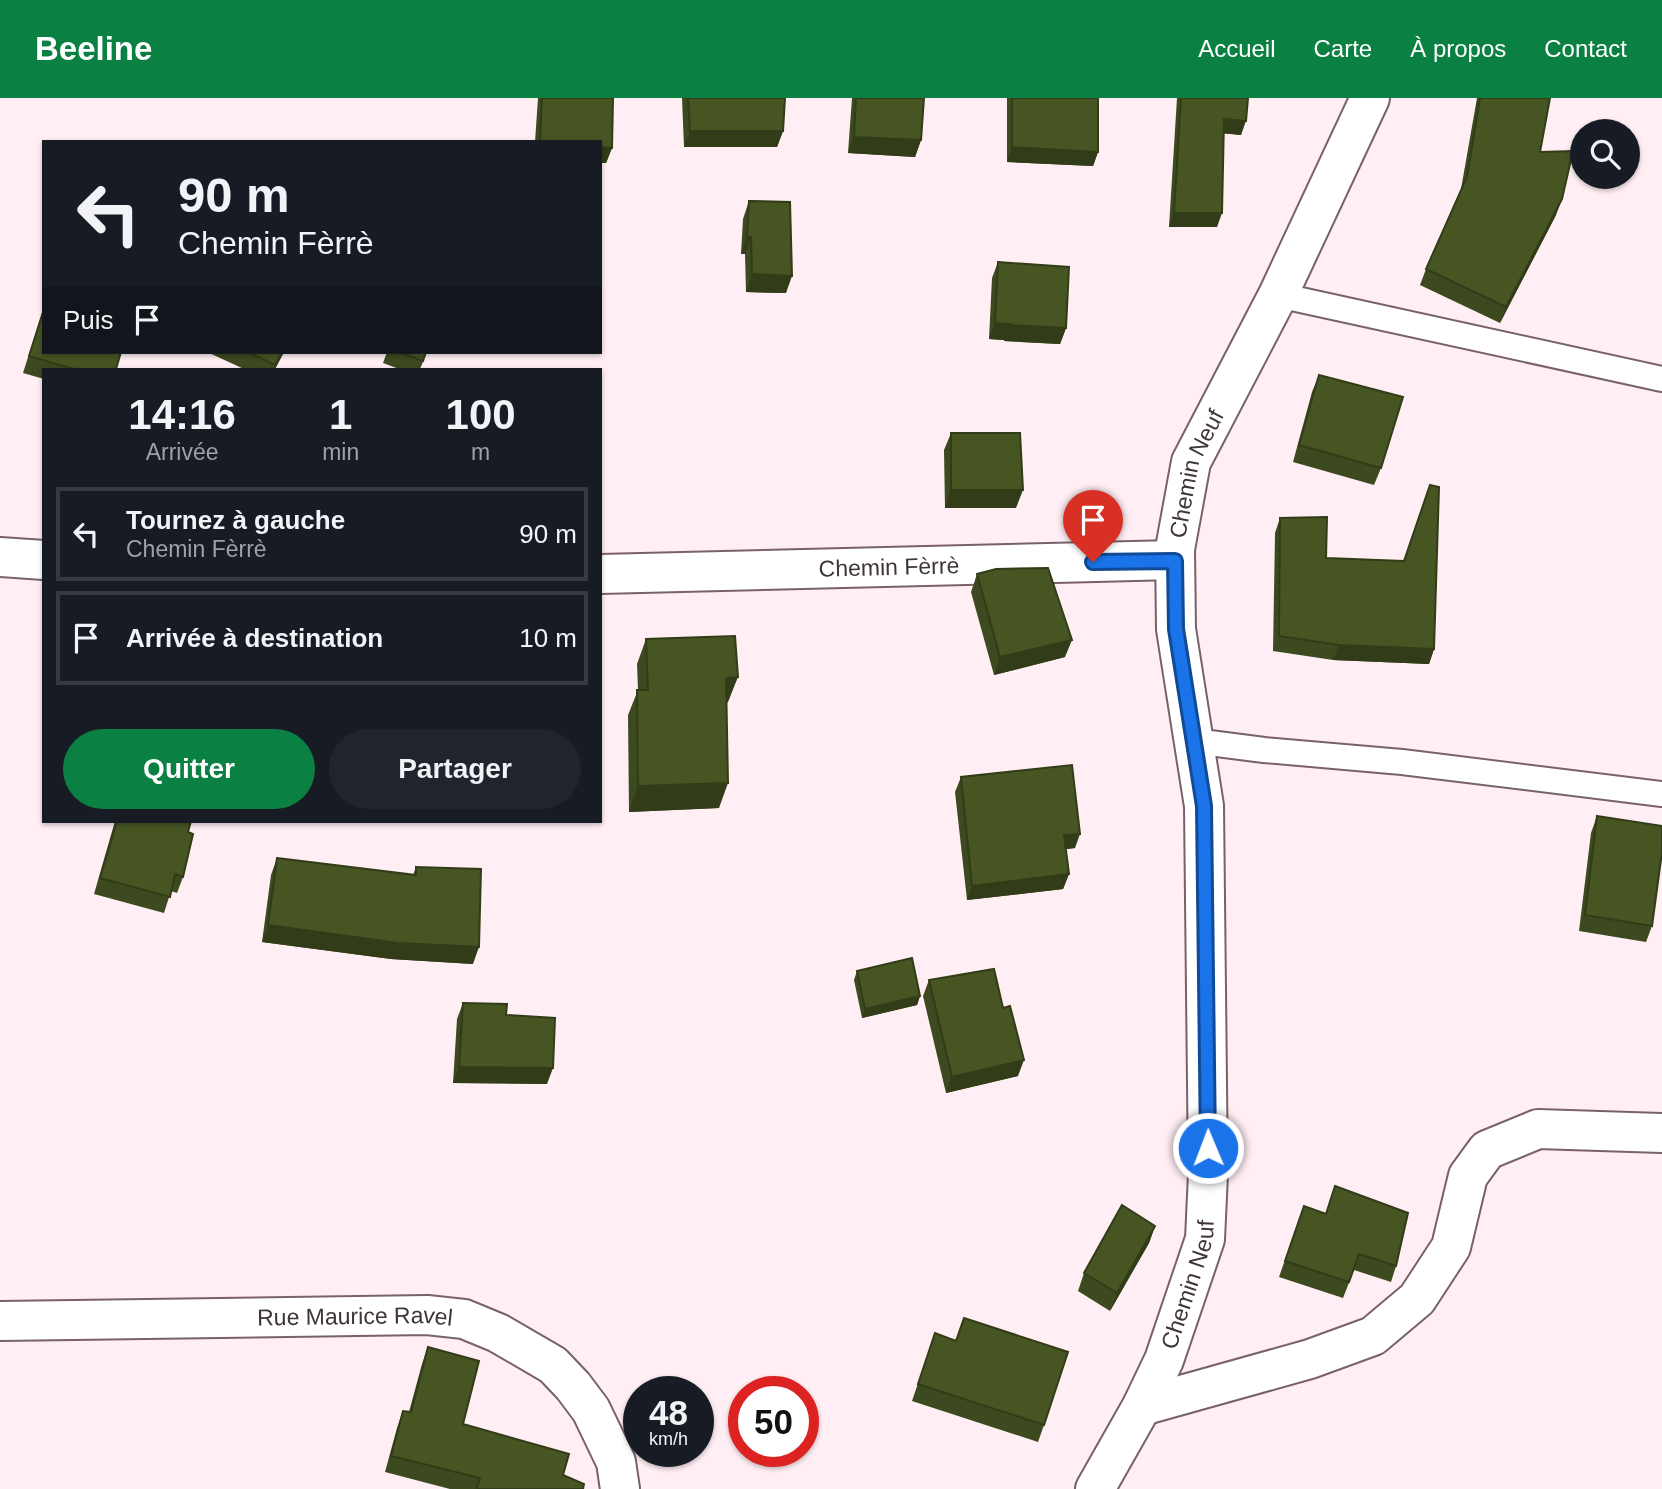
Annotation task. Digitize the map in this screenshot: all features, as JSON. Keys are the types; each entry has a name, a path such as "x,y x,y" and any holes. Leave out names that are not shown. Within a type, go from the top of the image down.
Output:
{"street":[{"name":"Chemin Neuf","path":"1095,1489 1142,1406 1164,1360 1205,1239 1208,1174 1204,806 1176,629 1175,549 1191,462 1278,295 1370,98"},
{"path":"0,557 42,560"},
{"name":"Chemin Fèrrè","path":"602,573 1175,561"},
{"path":"1142,1406 1310,1359 1373,1336 1418,1299 1451,1247 1468,1176 1487,1150 1538,1129 1662,1133"},
{"name":"Rue Maurice Ravel","path":"0,1321 427,1315 464,1319 498,1333 553,1365 573,1386 591,1410 616,1462 620,1489"}],"lane":[{"path":"1278,295 1662,379"},
{"path":"1194,741 1402,762 1662,794"}],"building":[{"path":"542,98 613,98 612,148 602,147 602,140 540,140"},
{"path":"688,98 785,98 783,131 690,131"},
{"path":"856,98 924,98 921,140 854,137"},
{"path":"1012,98 1098,98 1098,152 1012,147"},
{"path":"1181,98 1248,98 1246,121 1224,119 1222,213 1174,213"},
{"path":"1480,98 1550,98 1540,152 1570,151 1570,164 1562,199 1506,307 1426,269 1467,177"},
{"path":"749,201 790,202 792,276 752,274 751,237 747,236"},
{"path":"998,262 1069,267 1066,328 995,323"},
{"path":"42,315 42,354 120,354 116,368 71,368 29,356"},
{"path":"252,354 281,354 275,365"},
{"path":"404,354 425,354 423,361"},
{"path":"1319,375 1403,397 1381,468 1299,445"},
{"path":"951,433 1020,433 1023,490 951,490"},
{"path":"1430,485 1439,487 1434,649 1339,645 1279,636 1280,518 1327,517 1326,558 1404,561"},
{"path":"1048,568 1072,640 1000,657 977,574 996,569"},
{"path":"735,636 738,677 726,678 728,783 638,786 637,690 648,690 646,639"},
{"path":"1072,765 1080,834 1064,835 1069,874 972,886 961,777"},
{"path":"1597,816 1662,826 1662,852 1652,926 1585,915"},
{"path":"116,823 190,823 188,832 193,834 183,877 175,874 170,897 100,878"},
{"path":"277,858 416,875 416,867 481,869 479,947 398,943 268,925"},
{"path":"912,958 920,996 865,1009 857,971"},
{"path":"994,969 1003,1008 1010,1006 1024,1060 952,1077 929,980"},
{"path":"463,1003 507,1004 506,1015 555,1018 553,1068 459,1067"},
{"path":"1335,1186 1408,1213 1396,1266 1359,1254 1349,1282 1285,1261 1304,1206 1326,1214"},
{"path":"1122,1205 1155,1226 1117,1293 1084,1273"},
{"path":"964,1318 1068,1352 1044,1425 918,1384 935,1333 956,1341"},
{"path":"428,1347 479,1361 463,1424 569,1454 563,1475 584,1484 583,1489 476,1489 480,1478 391,1456 403,1411 411,1412"}],"route":[{"path":"1093,562 1175,561 1176,629 1204,806 1208,1148"}]}
